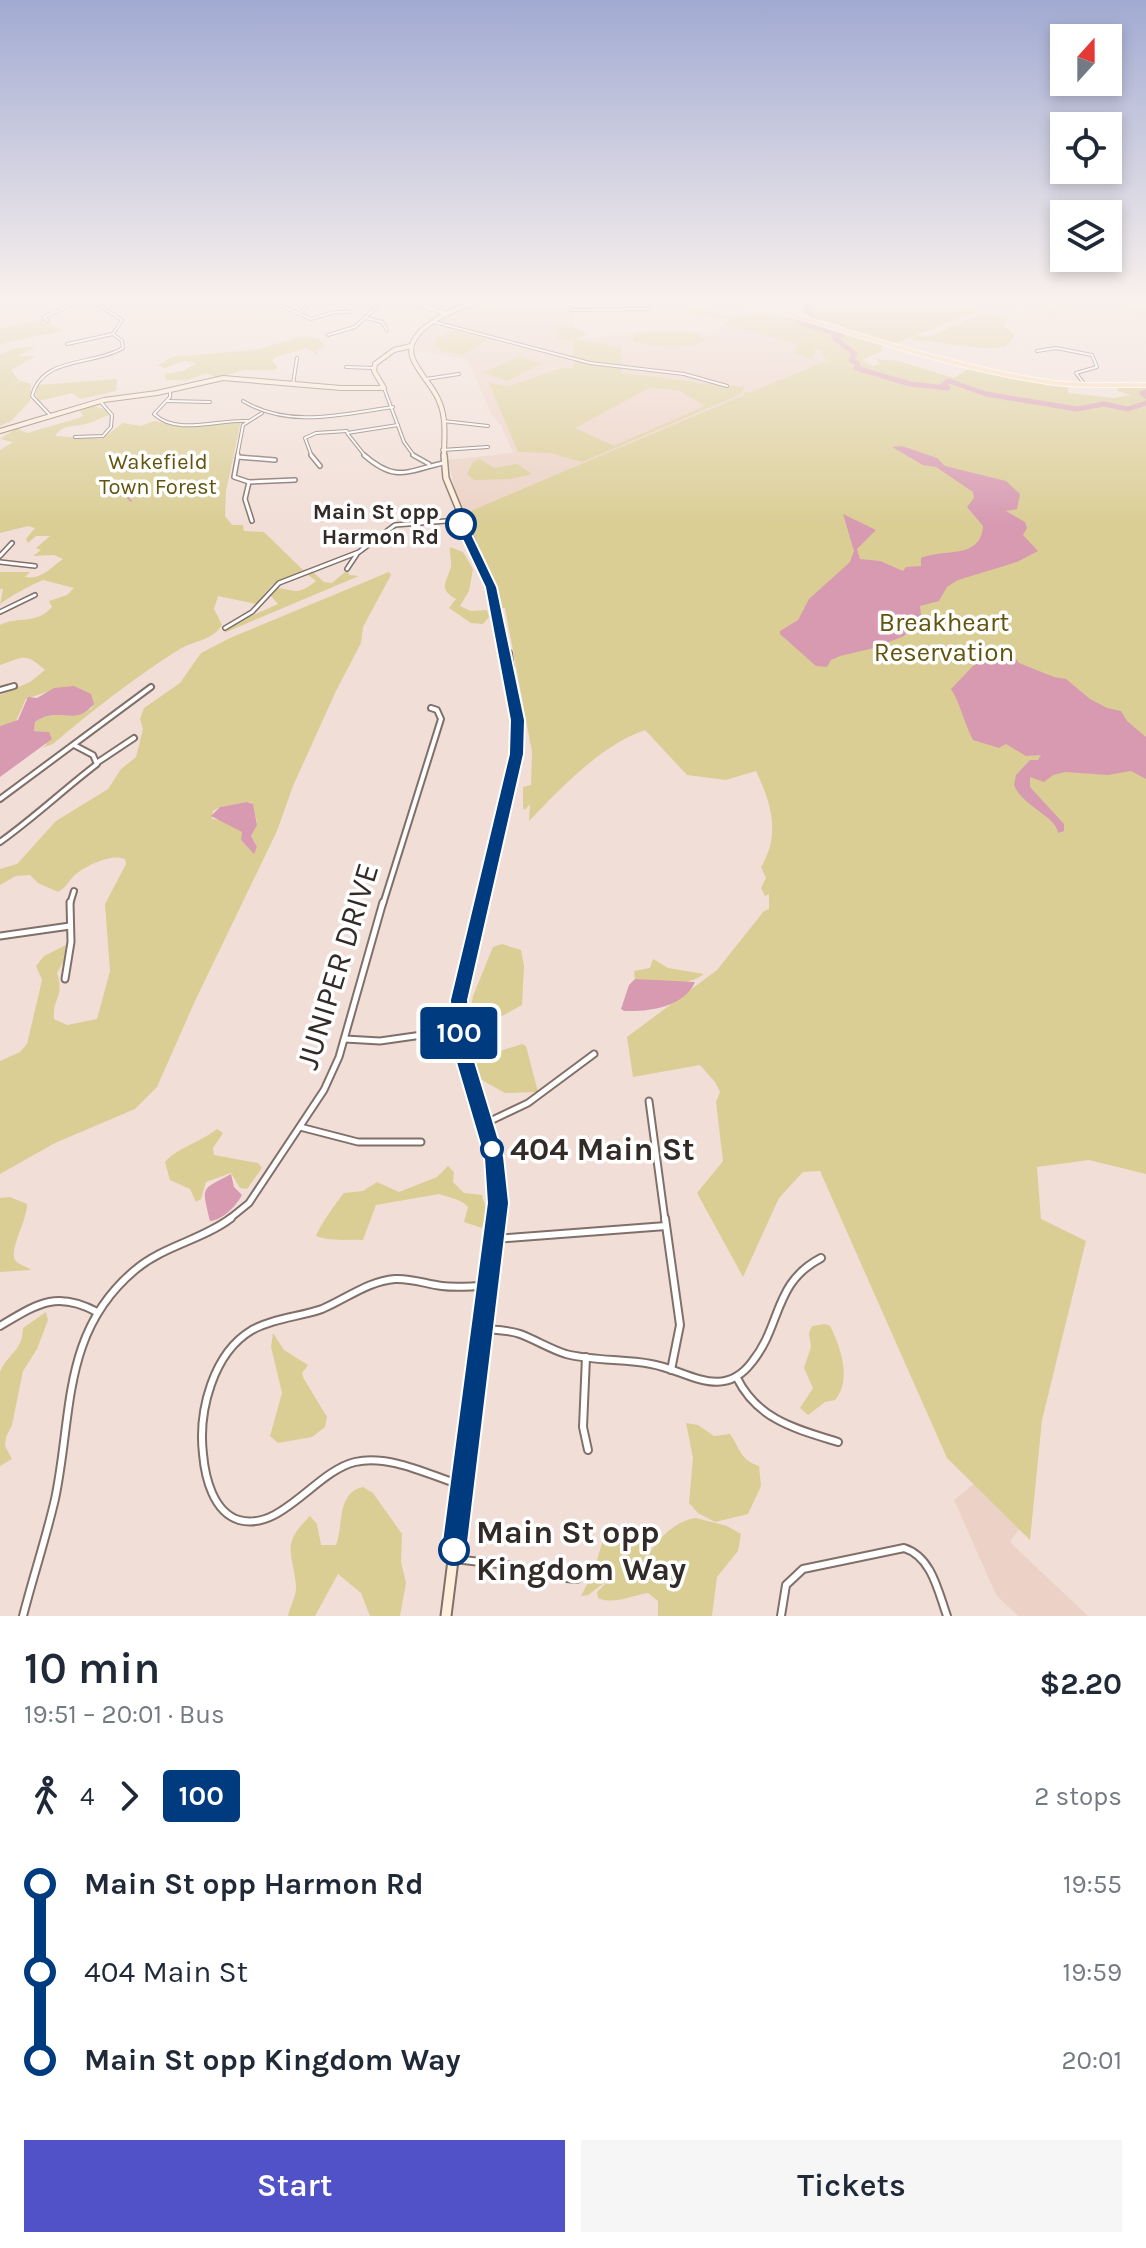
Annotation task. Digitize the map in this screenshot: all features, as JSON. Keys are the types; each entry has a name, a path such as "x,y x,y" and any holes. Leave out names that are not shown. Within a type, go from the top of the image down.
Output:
{"main road":[{"path":"377,374 384,388"},
{"path":"423,374 440,404 443,465 459,520 491,587 518,720 516,754 460,996 459,1030 463,1054 497,1178 495,1239 446,1616"},
{"path":"1013,374 1085,385 1146,385"},
{"path":"0,431 100,401 170,391 228,378 384,388"}],"street":[{"path":"46,374 35,382 32,396 51,416"},
{"path":"293,384 294,374"},
{"path":"426,379 456,374"},
{"path":"695,374 727,386"},
{"path":"1077,374 1085,385"},
{"path":"384,388 407,451 429,465 443,465"},
{"path":"170,391 171,395 154,415 167,423 185,425 248,421"},
{"path":"75,437 103,436 110,428 112,415 100,401"},
{"path":"167,401 210,402"},
{"path":"243,401 262,413 296,418 393,407"},
{"path":"262,413 243,425 234,477 249,482 295,480"},
{"path":"443,421 488,426"},
{"path":"320,466 313,461 304,439 315,433 398,425"},
{"path":"347,431 358,449 389,472 411,473 429,465"},
{"path":"442,450 488,447"},
{"path":"238,457 275,460"},
{"path":"249,482 245,499 252,521"},
{"path":"225,628 252,612 279,583 359,552 396,525 459,520"},
{"path":"12,543 0,559 35,566"},
{"path":"347,569 359,552"},
{"path":"0,612 35,595"},
{"path":"0,690 14,686"},
{"path":"0,799 151,687"},
{"name":"JUNIPER DRIVE","path":"23,1616 55,1497 75,1365 83,1338 97,1312 117,1287 142,1265 215,1228 244,1208 257,1193 333,1074 406,824 441,719 437,710 431,708"},
{"path":"0,842 51,805 62,791 98,762 134,738"},
{"path":"73,744 91,754 98,762"},
{"path":"65,979 70,903 74,891"},
{"path":"0,936 70,926"},
{"path":"345,1039 380,1041 459,1030"},
{"path":"484,1124 528,1106 594,1054"},
{"path":"649,1101 680,1325 671,1370"},
{"path":"300,1127 352,1142 421,1142"},
{"path":"495,1239 666,1226"},
{"path":"484,1329 517,1333 567,1354 633,1360 700,1381 737,1378 763,1349 779,1303 791,1281 802,1268 821,1258"},
{"path":"463,1486 369,1460 354,1462 319,1480 290,1508 272,1518 240,1520 216,1503 210,1489 204,1469 202,1422 217,1373 237,1342 255,1328 323,1308 385,1280 489,1287"},
{"path":"0,1326 42,1303 57,1299 75,1300 97,1312"},
{"path":"586,1357 583,1427 588,1450"},
{"path":"737,1378 750,1400 773,1421 838,1442"},
{"path":"781,1616 786,1585 803,1569 904,1548 915,1551 924,1561 947,1616"},
{"path":"453,1559 515,1566 534,1575 577,1579"}],"shaded area":[{"path":"474,374 574,374 620,402 620,374 793,374 461,515 448,460 513,453 501,425 491,414"},
{"path":"902,446 937,458 945,466 1006,481 1020,494 1017,509 1006,511 1025,522 1027,528 1023,535 1038,551 1017,562 958,580 947,587 939,601 920,606 921,615 904,636 874,648 840,656 831,660 827,667 816,666 780,631 798,620 809,599 850,562 854,551 843,514 876,530 857,549 860,559 880,561 903,571 906,567 921,566 921,558 969,548 981,537 983,526 967,507 974,498 973,492 936,467 923,465 892,447"},
{"path":"998,648 1011,652 1019,663 1066,679 1090,699 1121,711 1127,721 1146,737 1146,779 1131,771 1108,775 1065,772 1053,775 1044,782 1030,777 1030,787 1064,824 1064,831 1058,833 1052,821 1024,799 1014,785 1016,775 1030,760 1038,760 1041,755 1026,756 1006,744 999,748 973,740 951,689 972,667"},
{"path":"74,686 91,694 94,704 80,715 52,715 35,722 34,731 49,732 52,739 0,777 0,726 18,720 28,697 37,698 54,688"},
{"path":"247,802 253,804 257,825 251,836 257,847 254,854 241,840 242,832 211,816 220,807"},
{"path":"635,979 695,982 683,997 665,1006 624,1011 621,1009 629,985"},
{"path":"231,1174 234,1187 242,1195 229,1212 210,1221 206,1190"},
{"path":"992,1469 1030,1514 1010,1542 1088,1616 1018,1616 996,1595 954,1500"}],"green space":[{"path":"0,374 14,374 19,381 10,386 21,381 31,384 30,401 11,421 0,426"},
{"path":"165,374 204,374 186,380 166,380"},
{"path":"488,374 520,374 507,381"},
{"path":"543,374 633,374 745,387 741,394 582,462 551,453 518,452 489,383 509,386","holes":["649,388 678,390 705,406 614,446 575,428"]},
{"name":"Breakheart Reservation","path":"793,374 942,374 954,378 960,374 1005,374 1068,386 1068,393 1113,398 1131,395 1118,391 1117,387 1146,388 1146,1174 1089,1160 1037,1167 1041,1219 1086,1241 1042,1420 1030,1540 947,1458 820,1171 803,1172 779,1198 743,1277 697,1193 723,1161 716,1102 720,1092 715,1082 700,1065 633,1077 627,1037 717,970 764,911 769,909 769,894 765,896 761,888 766,878 761,867 771,843 772,819 756,771 726,780 687,775 645,730 597,757 529,821 530,804 525,810 523,808 523,787 531,785 532,752 505,608 502,608 493,578 461,515 744,395 744,392 749,393"},
{"path":"117,379 116,391 80,399 72,393 39,401 36,395 37,385"},
{"name":"Wakefield Town Forest","path":"90,405 107,410 110,415 65,428 55,436 101,439 123,423 141,426 154,421 183,426 241,421 226,491 225,516 232,525 243,525 244,531 264,532 304,571 272,585 256,604 218,596 214,609 222,625 218,630 163,660 53,744 42,748 46,745 47,732 34,731 35,722 50,716 84,712 92,708 93,701 75,691 52,691 26,699 15,723 0,726 0,695 30,682 45,670 28,658 0,665 0,625 46,613 52,607 49,601 67,595 74,588 43,580 0,605 3,589 0,589 0,572 30,572 25,577 36,577 63,559 54,555 33,556 41,550 36,548 50,536 36,536 28,543 26,539 35,528 28,526 0,533 0,450 13,442 0,439 17,428 27,433 79,418 83,416 79,409"},
{"path":"480,459 494,468 517,464 532,474 510,479 474,480 467,474 473,462"},
{"path":"450,547 463,552 473,569 469,591 460,606 471,611 487,610 489,617 483,624 471,623 449,608 456,599 445,589 451,567"},
{"path":"346,571 359,576 224,633 231,625 278,604 270,595 277,588 305,589 316,581 308,575 313,572 324,582 332,583"},
{"path":"389,572 391,575 363,627 361,643 293,786 277,831 157,1087 135,1109 55,1143 0,1174 0,1061 20,1052 27,1044 42,980 36,966 44,956 66,945 57,973 60,988 54,1019 67,1025 97,1019 110,971 105,904 126,864 125,859 120,858 100,861 76,874 58,892 38,883 30,875 16,876 0,885 0,869 17,864 56,821 108,789 121,769 136,757 144,708 180,683 201,653","holes":["252,803 257,822 251,836 257,847 251,850 241,840 243,832 224,820 212,819 213,811 220,807"]},
{"path":"502,944 521,950 524,966 522,1005 484,1026 468,1041 472,1029 470,1015 473,996 493,947"},
{"path":"653,959 668,968 704,974 680,983 635,979 634,971 650,968"},
{"path":"522,1044 526,1046 538,1092 505,1093 480,1079 474,1059"},
{"path":"217,1129 223,1133 213,1148 214,1155 258,1163 262,1168 247,1189 240,1188 231,1173 206,1182 201,1199 196,1202 190,1189 170,1180 165,1162"},
{"path":"448,1166 454,1172 453,1182 464,1193 482,1195 487,1212 482,1228 464,1222 468,1207 465,1204 439,1194 376,1205 363,1240 334,1240 316,1236 344,1193 363,1191 377,1182 399,1192 437,1177"},
{"path":"10,1197 27,1204 14,1255 16,1262 31,1270 0,1272 0,1198"},
{"path":"46,1312 48,1320 37,1349 23,1371 12,1425 6,1437 5,1446 12,1459 0,1466 0,1372 18,1347 23,1328"},
{"path":"812,1326 830,1326 838,1344 843,1364 843,1383 835,1400 825,1402 808,1415 800,1408 813,1388 804,1368 811,1347 809,1333"},
{"path":"273,1333 284,1350 308,1365 302,1373 304,1379 327,1417 325,1427 312,1437 278,1443 270,1436 282,1393 271,1347"},
{"path":"686,1423 698,1425 714,1436 730,1434 744,1457 759,1466 761,1486 748,1514 715,1522 698,1513 689,1503 693,1458"},
{"path":"363,1487 373,1493 402,1534 401,1562 406,1583 400,1616 370,1616 361,1593 338,1574 315,1616 288,1616 296,1589 291,1548 295,1534 310,1516 317,1524 321,1545 336,1545 345,1503 354,1490"},
{"path":"696,1518 727,1526 741,1534 738,1551 717,1577 712,1616 658,1616 658,1601 648,1593 616,1600 598,1598 597,1592 612,1577 588,1595 581,1596 593,1573 606,1530 650,1530 648,1555 668,1531 681,1522"}],"waterway":[{"path":"878,374 910,384 948,388 944,384 949,381 986,394 1077,409 1104,404 1128,409 1146,403"},
{"path":"1146,392 1142,393 1146,396"},
{"path":"131,501 128,498 134,492"}],"bus line":[{"name":"100","path":"454,1550 498,1203 494,1157 462,1052 459,1000 516,754 518,720 491,587 461,524"}],"place":[{"name":"Main St opp Harmon Rd","path":"461,524"},
{"name":"404 Main St","path":"492,1149"},
{"name":"Main St opp Kingdom Way","path":"454,1550"}]}
